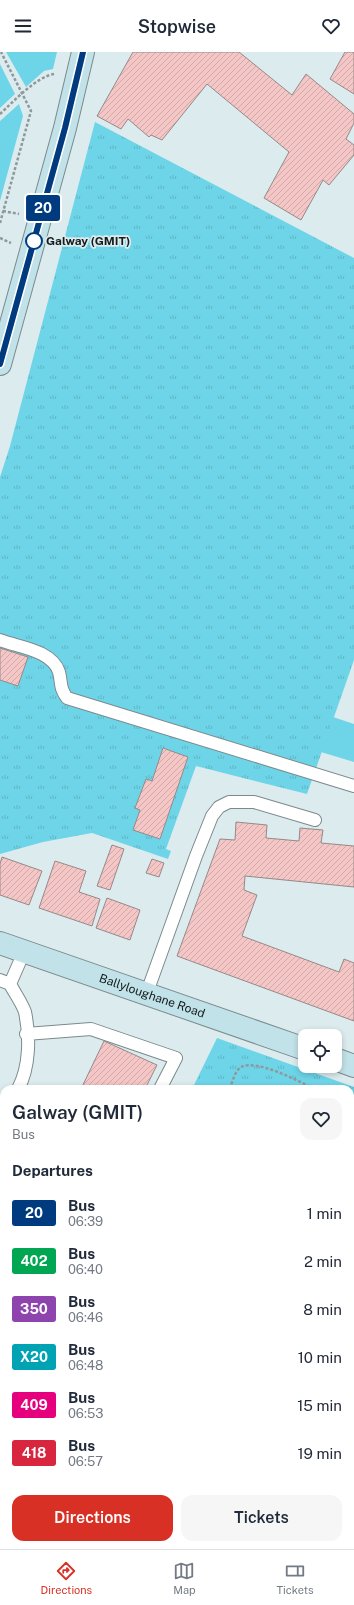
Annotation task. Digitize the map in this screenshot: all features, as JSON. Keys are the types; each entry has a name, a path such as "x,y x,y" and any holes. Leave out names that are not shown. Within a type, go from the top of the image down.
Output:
{"street":[{"path":"0,364 65,128 81,61"},
{"name":"Ballyloughane Road","path":"0,943 298,1047"},
{"path":"342,1062 354,1066"}],"lane":[{"path":"0,640 47,657 57,667 61,691 67,698 354,786"},
{"path":"146,995 199,849 212,816 219,807 229,802 254,802 316,820"},
{"path":"20,1085 24,1077 27,1047 24,1011 5,982 24,952"},
{"path":"26,1034 91,1029 176,1058 162,1085"}],"path":[{"path":"0,223 31,111 1,52"},
{"path":"0,114 22,94 47,75 81,61"},
{"path":"231,1085 232,1079 240,1068 247,1066 258,1066 274,1071 305,1085"}],"green space":[{"path":"6,52 57,52 53,69 44,71 26,87"},
{"path":"0,64 15,94 0,108"},
{"path":"19,104 23,116 0,201 0,121"},
{"path":"95,122 354,258 354,660 307,794 196,766 166,849 171,851 168,859 92,833 43,842 0,854 0,477 10,446"},
{"path":"333,717 354,724 354,762 321,752"},
{"path":"217,1038 298,1067 298,1073 315,1073 348,1085 194,1085"}],"building":[{"path":"133,52 239,52 292,95 306,74 354,114 354,123 346,139 354,145 354,155 329,185 323,180 301,220 264,198 289,152 207,84 162,140 151,135 149,137 128,119 121,129 97,116"},
{"path":"345,52 354,52 354,94 330,79"},
{"path":"0,648 28,657 18,686 0,680"},
{"path":"163,748 188,757 160,839 133,830 140,810 135,808 146,779 152,781"},
{"path":"236,822 267,825 266,838 299,841 300,828 323,830 321,843 354,846 354,887 245,876 244,890 257,895 242,936 339,972 344,959 354,963 354,1021 177,956 220,839 235,840"},
{"path":"112,845 124,849 110,890 97,886"},
{"path":"2,857 42,871 29,905 0,895 0,864"},
{"path":"152,859 164,863 159,877 146,873"},
{"path":"55,861 86,871 79,892 100,899 92,926 39,908"},
{"path":"107,898 140,910 130,940 96,928"},
{"path":"104,1041 157,1065 147,1085 83,1085"}],"bus line":[{"name":"20","path":"0,364 65,128 83,52"}],"place":[{"name":"Galway (GMIT)","path":"34,241"}]}
